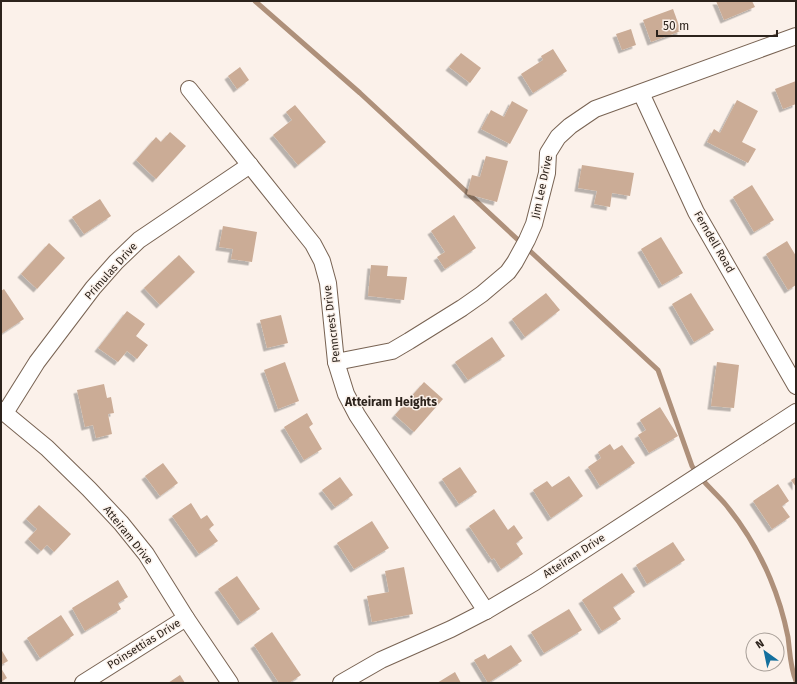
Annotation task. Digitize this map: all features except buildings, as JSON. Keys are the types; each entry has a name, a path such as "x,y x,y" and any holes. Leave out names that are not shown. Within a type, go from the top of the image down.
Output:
{"street":[{"name":"Jim Lee Drive","path":"336,362 392,351 462,308 482,294 508,272 527,240 534,224 547,173 548,152 558,137 570,126 595,109 796,36"},
{"name":"Penncrest Drive","path":"189,89 313,244 322,261 328,283 336,362 346,394 357,415 486,612"},
{"name":"Ferndell Road","path":"641,93 696,212 796,386"},
{"name":"Primulas Drive","path":"3,412 37,362 116,262 139,240 250,165"},
{"name":"Atteiram Drive","path":"3,412 46,448 89,489 121,523 146,554 186,618 230,683"},
{"name":"Atteiram Drive","path":"341,683 381,660 486,612 535,582 796,412"},
{"name":"Poinsettias Drive","path":"83,683 186,618"}],"waterway":[{"path":"255,1 360,93 658,370 692,466 739,522 766,568 785,622 791,665 796,681"}],"district":[{"name":"Atteiram Heights","path":"391,402"}]}
